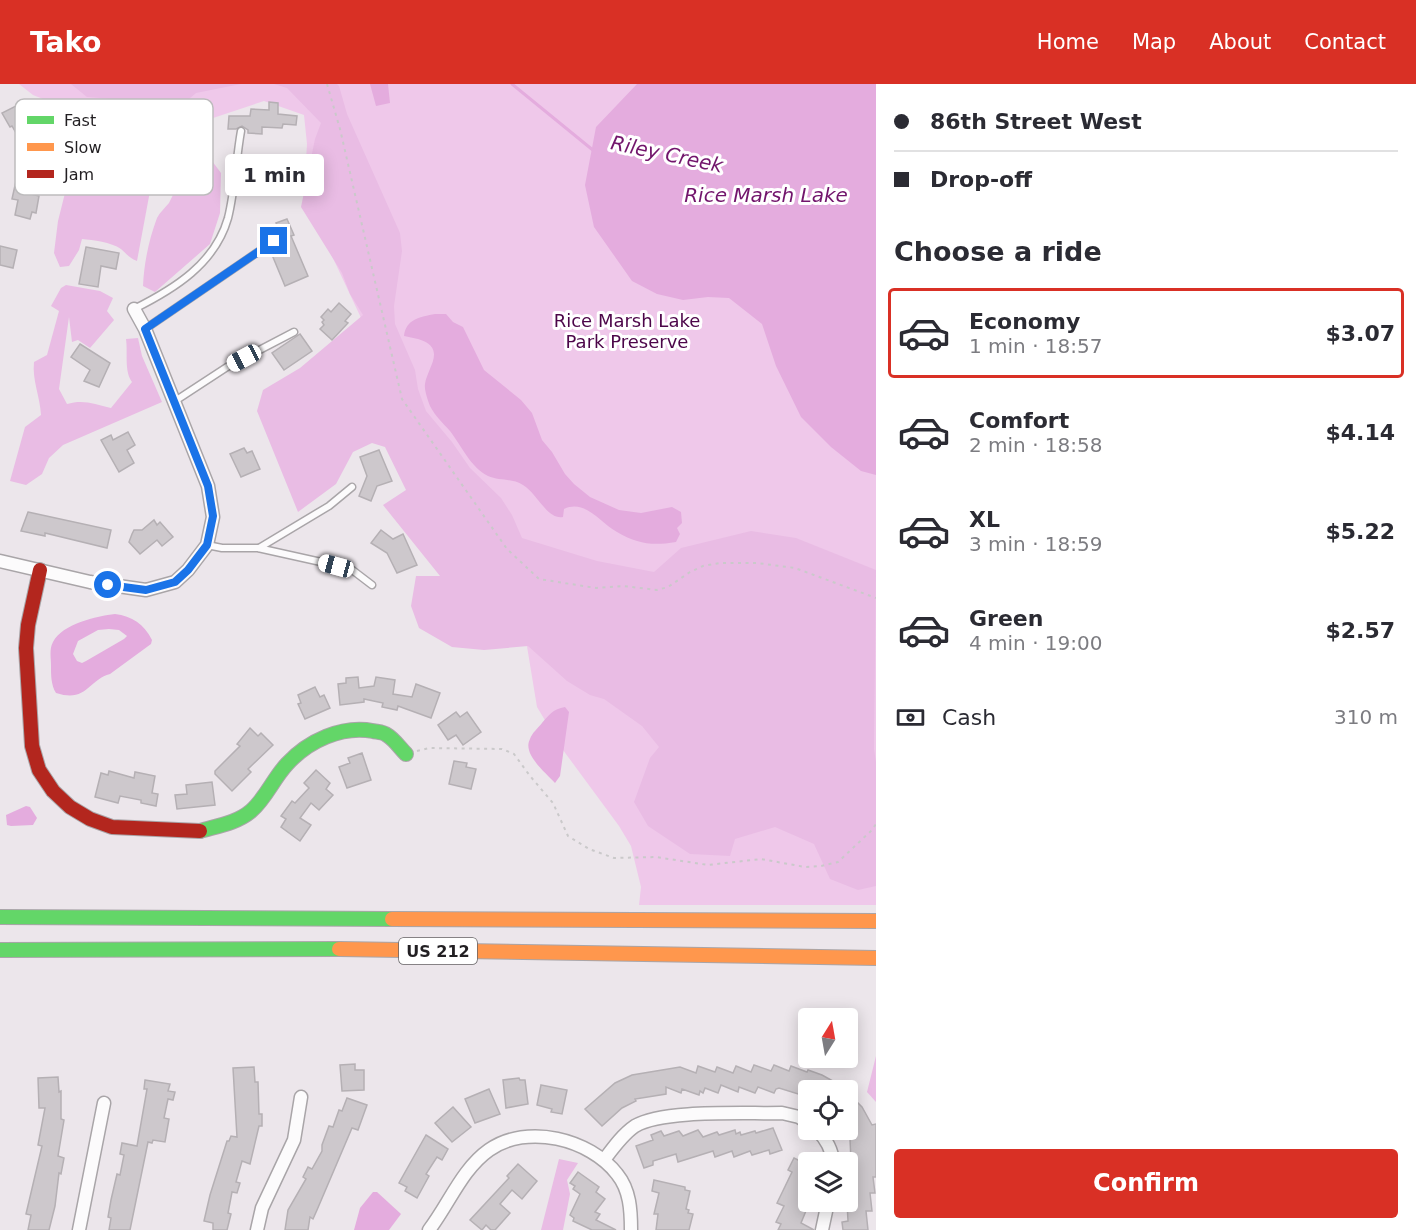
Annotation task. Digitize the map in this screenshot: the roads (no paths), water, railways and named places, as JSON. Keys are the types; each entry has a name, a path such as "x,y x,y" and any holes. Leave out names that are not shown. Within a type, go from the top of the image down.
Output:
{"main road":[{"path":"40,570 28,625 26,648 32,746 39,770 52,791 70,807 90,819 112,827 198,832 235,821 250,812 267,794 285,766 297,754 327,736 347,730 366,729 386,734 406,754"},
{"name":"US 212","path":"0,917 876,921"},
{"name":"US 212","path":"0,950 264,948 876,958"},
{"path":"0,960 71,950"}],"street":[{"path":"0,561 90,582 146,590 175,582 188,570 207,545 213,516 208,486 145,329 134,309"},
{"path":"257,1230 265,1200 294,1140 301,1097"},
{"path":"79,1230 104,1103"},
{"path":"604,1160 617,1143 635,1126 652,1119 675,1115 783,1113 798,1117"},
{"path":"429,1230 478,1159 490,1148 508,1141 530,1137 551,1138 577,1144 593,1151 604,1160 618,1174 625,1187 631,1204 631,1230"},
{"path":"822,1230 826,1212"}],"lane":[{"path":"134,309 165,294 200,267 218,242 232,199 241,131"},
{"path":"145,329 274,241"},
{"path":"175,401 227,367 294,332"},
{"path":"258,548 329,506 352,487"},
{"path":"207,545 222,548 258,548 351,569 372,585"}],"water":[{"path":"370,84 388,84 390,103 376,106"},
{"name":"Rice Marsh Lake","path":"637,84 876,84 876,475 861,471 831,447 801,417 776,366 762,324 729,298 708,297 683,300 657,294 632,281 594,227 585,185 596,127"},
{"path":"435,314 446,314 453,322 463,327 484,370 521,400 532,413 542,440 574,484 590,497 619,510 641,513 672,507 681,512 682,523 677,528 680,534 676,542 652,544 632,539 579,507 564,509 563,517 557,517 523,485 488,476 476,468 429,404 425,386 434,359 432,348 418,339 404,336 411,322"},
{"path":"115,614 137,622 149,634 151,644 81,693 66,695 56,693 51,676 53,642 64,630 72,626 90,619","holes":["98,630 119,630 127,636 124,639 82,663 77,661 73,654 78,641"]},
{"path":"565,707 569,712 560,776 555,783 532,757 528,745 532,735 549,715"},
{"path":"26,806 30,807 37,818 33,825 7,825 6,815"},
{"path":"373,1192 377,1192 401,1214 389,1230 354,1230 360,1208"}],"waterway":[{"name":"Riley Creek","path":"512,84 594,151"}],"park label":[{"name":"Rice Marsh Lake Park Preserve","path":"627,331"}]}
